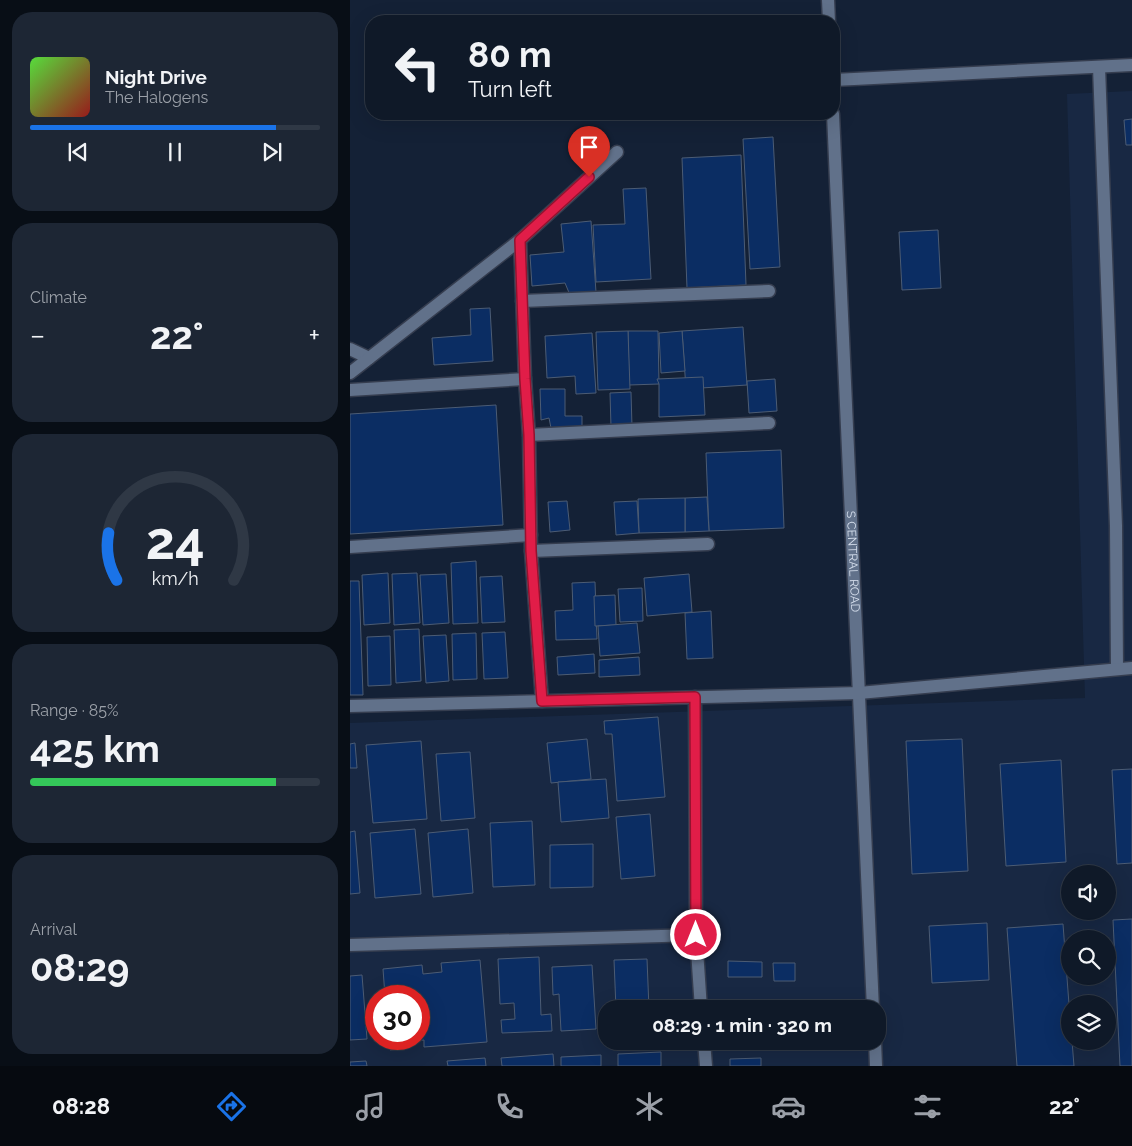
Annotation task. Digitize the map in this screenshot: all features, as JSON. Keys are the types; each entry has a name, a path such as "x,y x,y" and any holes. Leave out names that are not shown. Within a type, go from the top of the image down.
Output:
{"street":[{"path":"828,0 829,15"},
{"path":"840,80 1132,65"},
{"path":"1099,67 1116,526 1117,669"},
{"name":"S CENTRAL ROAD","path":"834,120 873,1000"},
{"path":"350,373 520,240 617,152"},
{"path":"520,240 529,435 531,551 542,701"},
{"path":"522,301 769,291"},
{"path":"350,349 369,358"},
{"path":"350,390 525,379"},
{"path":"529,435 768,423"},
{"path":"350,547 531,535"},
{"path":"531,551 708,544"},
{"path":"350,706 859,693 1132,668"},
{"path":"695,697 696,935 701,1000"},
{"path":"350,945 696,935"},
{"path":"705,1050 706,1066"},
{"path":"875,1050 876,1066"}],"shaded area":[{"path":"1132,91 1132,1066 350,1066 350,723 1085,698 1067,94"}],"building":[{"path":"1132,119 1132,145 1126,145 1124,120"},
{"path":"773,137 780,267 750,269 743,139"},
{"path":"741,155 746,285 687,288 682,158"},
{"path":"646,188 651,279 596,282 593,225 625,224 623,189"},
{"path":"591,221 596,292 570,295 565,283 532,286 530,255 564,252 561,224"},
{"path":"938,230 941,288 902,290 899,232"},
{"path":"490,308 493,361 434,365 432,338 471,335 470,309"},
{"path":"743,327 747,385 686,389 682,331"},
{"path":"628,331 658,331 659,384 629,385"},
{"path":"628,331 630,389 598,390 596,332"},
{"path":"682,331 685,371 661,373 659,333"},
{"path":"592,333 596,393 576,394 575,376 547,378 545,336"},
{"path":"703,377 705,415 659,417 659,384 657,379"},
{"path":"775,379 777,411 749,413 747,381"},
{"path":"540,389 565,389 565,416 582,416 582,427 551,428 549,418 541,420"},
{"path":"631,392 632,427 611,427 610,393"},
{"path":"496,405 503,525 350,534 350,414"},
{"path":"781,450 784,528 709,531 706,453"},
{"path":"707,497 709,531 685,532 685,498"},
{"path":"685,498 685,532 639,533 638,499"},
{"path":"567,501 570,530 550,532 548,502"},
{"path":"637,501 639,533 616,535 614,502"},
{"path":"476,561 478,623 453,624 451,563"},
{"path":"388,573 390,623 364,625 362,575"},
{"path":"417,573 420,623 394,625 392,574"},
{"path":"446,574 449,623 423,625 420,575"},
{"path":"689,574 692,612 647,616 644,578"},
{"path":"502,576 505,622 482,623 480,577"},
{"path":"350,581 359,581 363,695 350,695"},
{"path":"595,582 597,639 556,640 555,611 573,610 572,583"},
{"path":"642,588 643,621 620,622 618,589"},
{"path":"615,595 616,625 595,626 594,596"},
{"path":"711,611 713,658 687,659 685,613"},
{"path":"637,623 640,653 600,656 598,626"},
{"path":"419,629 421,681 396,683 394,630"},
{"path":"505,632 508,678 484,679 482,633"},
{"path":"476,633 477,679 453,680 452,634"},
{"path":"446,635 449,681 426,683 423,636"},
{"path":"390,636 391,685 368,686 367,637"},
{"path":"594,654 595,673 558,675 557,657"},
{"path":"639,657 640,675 599,677 599,660"},
{"path":"658,717 665,797 617,801 612,734 605,734 604,721"},
{"path":"587,739 591,779 551,783 547,743"},
{"path":"962,739 968,871 912,874 906,741"},
{"path":"421,741 427,819 373,823 366,745"},
{"path":"355,743 357,768 350,768 350,744"},
{"path":"470,752 475,818 441,821 436,754"},
{"path":"1061,760 1066,862 1006,866 1000,764"},
{"path":"1132,769 1132,863 1117,864 1112,770"},
{"path":"606,779 609,818 561,822 558,782"},
{"path":"650,814 655,876 621,879 616,817"},
{"path":"532,821 535,885 493,887 490,823"},
{"path":"415,829 421,894 375,898 370,833"},
{"path":"468,829 473,893 433,897 428,833"},
{"path":"355,831 360,893 350,894 350,832"},
{"path":"593,844 593,887 550,888 550,845"},
{"path":"1132,919 1132,1066 1120,1066 1116,983 1116,930 1113,930 1113,920"},
{"path":"987,923 989,980 932,983 929,926"},
{"path":"1063,924 1063,930 1061,930 1061,985 1068,985 1068,995 1061,995 1061,1050 1073,1050 1074,1066 1017,1066 1007,928"},
{"path":"539,957 541,1015 551,1014 552,1031 502,1033 501,1020 515,1019 514,1003 500,1004 498,959"},
{"path":"647,959 649,1000 616,1000 614,960"},
{"path":"480,960 487,1042 430,1047 430,985 384,985 383,969 422,965 423,974 442,972 441,963"},
{"path":"728,961 762,962 762,977 728,977"},
{"path":"773,963 795,963 795,981 774,981"},
{"path":"592,965 596,1029 561,1031 559,994 553,995 552,967"},
{"path":"362,975 365,1039 350,1040 350,976"},
{"path":"661,1052 661,1066 618,1066 618,1054"},
{"path":"553,1054 554,1066 502,1066 501,1058"},
{"path":"601,1055 601,1066 561,1066 561,1057"},
{"path":"485,1058 486,1066 448,1066 447,1061"},
{"path":"761,1058 761,1066 730,1066 730,1059"},
{"path":"366,1061 367,1066 350,1066 350,1062"}],"route":[{"path":"589,177 520,240 529,435 531,551 542,701 695,697 696,935"}]}
